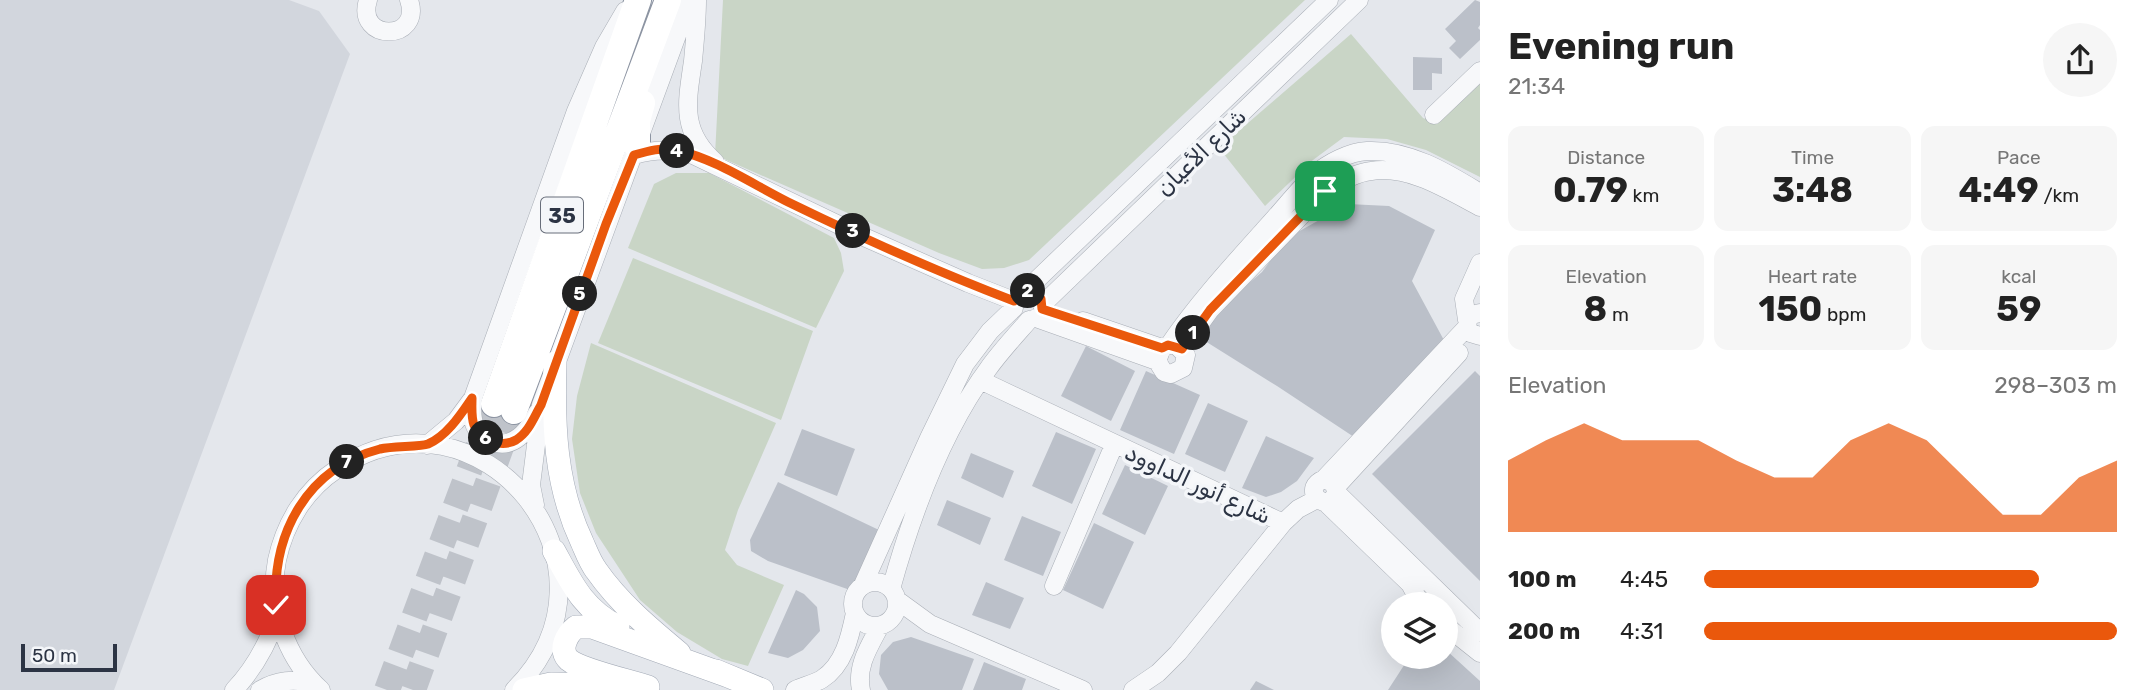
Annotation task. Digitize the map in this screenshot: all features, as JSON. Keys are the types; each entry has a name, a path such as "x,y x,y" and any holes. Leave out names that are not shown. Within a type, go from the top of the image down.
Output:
{"highway":[{"name":"35","path":"494,404 636,0"},
{"name":"35","path":"494,404 667,0"},
{"path":"636,150 637,121 670,19 673,0"}],"main road":[{"path":"555,363 555,440 562,486 576,530 594,569 648,628 679,653"},
{"path":"554,551 573,586 598,616 728,676"},
{"path":"652,689 576,664 566,656 564,650 568,635 576,627 592,627 762,690"},
{"path":"524,690 564,684 652,689"}],"street":[{"path":"368,0 368,20 378,30 392,32 405,26 409,20 409,0"},
{"path":"536,509 531,485 541,405 690,0"},
{"path":"697,0 688,116 696,140 723,169"},
{"name":"شارع الأعيان","path":"863,585 965,364 990,331 1017,300 1329,0"},
{"name":"شارع الأعيان","path":"894,595 907,533 934,467 961,411 980,380 1037,313 1359,0"},
{"path":"1434,115 1480,71"},
{"path":"636,150 674,149 723,169 827,220 968,283 1017,300 1036,294 1037,313"},
{"path":"1167,351 1200,301 1315,174 1342,157 1365,151 1393,153 1416,159 1440,170 1480,193"},
{"path":"1167,351 1325,191 1347,178 1371,170 1394,171 1419,177 1480,207"},
{"path":"1133,690 1158,673 1178,653 1283,523 1298,509 1328,492 1474,326 1464,299 1480,262"},
{"path":"1017,300 1019,317 1037,313 1167,351"},
{"name":"شارع أنور الداوود","path":"980,380 1283,523"},
{"path":"494,404 473,423 477,430 493,442 506,444 523,434 541,405"},
{"path":"427,444 456,421 494,404"},
{"path":"317,686 293,655 281,628 275,585 282,542 300,504 330,474 361,455 396,446 427,444 459,451 488,464 514,484 536,509 547,529 559,577 558,604 552,630 541,655 514,690"},
{"name":"شارع أنور الداوود","path":"1054,586 1114,445"},
{"path":"1328,492 1480,632"},
{"path":"1328,492 1415,592"},
{"path":"795,690 822,679 837,664 850,637 855,613 854,597 863,585 878,582 930,624 1083,690"},
{"path":"862,690 859,679 862,661 886,623 895,615 894,595"},
{"path":"855,613 865,624 930,624"},
{"path":"234,690 264,649 278,615"},
{"path":"1458,636 1480,653"},
{"path":"260,690 282,681 295,680 317,686"}],"shaded area":[{"path":"0,0 289,0 319,11 350,54 114,690 0,690"}],"green space":[{"path":"723,0 1305,0 1029,260 1004,268 982,269 939,253 715,155"},
{"path":"1351,34 1423,118 1437,124 1480,84 1480,177 1426,150 1387,139 1344,137 1313,160 1265,206 1219,148"},
{"path":"676,173 709,173 834,238 841,253 844,271 816,328 628,248 654,184"},
{"path":"633,258 813,331 781,420 598,343"},
{"path":"591,343 776,423 738,510 725,550 737,565 784,585 748,666 722,659 677,632 640,600 596,533 580,493 572,439 577,396"}],"building":[{"path":"1475,0 1480,2 1480,40 1460,59 1449,48 1456,41 1445,29"},
{"path":"1413,57 1442,58 1442,74 1432,73 1432,90 1413,90"},
{"path":"1348,204 1389,206 1435,230 1412,281 1446,344 1354,437 1197,336 1262,272 1287,238"},
{"path":"1086,346 1135,371 1111,421 1061,396"},
{"path":"1146,371 1200,395 1174,454 1120,430"},
{"path":"1475,371 1480,376 1480,581 1372,474"},
{"path":"1208,403 1248,421 1225,472 1185,454"},
{"path":"802,429 855,449 837,496 784,475"},
{"path":"1056,432 1096,449 1072,504 1032,486"},
{"path":"1266,436 1314,458 1297,481 1281,492 1266,497 1242,488"},
{"path":"971,453 1014,471 1003,498 961,478"},
{"path":"1125,465 1168,486 1145,535 1102,514"},
{"path":"778,482 879,530 882,537 850,590 768,561 751,551 750,540"},
{"path":"947,500 991,518 980,545 937,525"},
{"path":"1022,516 1061,532 1043,576 1004,560"},
{"path":"1094,523 1134,542 1103,609 1063,590"},
{"path":"986,582 1024,598 1010,629 972,615"},
{"path":"796,590 817,607 820,631 803,650 788,658 768,653"},
{"path":"911,637 974,659 962,690 888,690 879,674 881,655 893,642"},
{"path":"1458,661 1480,681 1480,690 1388,690 1402,669 1458,669"},
{"path":"984,662 1026,679 1022,690 973,690"},
{"path":"1256,681 1274,690 1250,690"}],"tunnel":[{"path":"387,690 494,404"},
{"path":"413,690 514,411"}],"route":[{"path":"276,605 277,563 282,542 300,504 330,474 361,455 379,449 427,444 456,421 472,398 473,423 482,436 493,442 506,444 516,440 530,426 541,405 574,310 634,155 653,149 674,149 693,155 790,203 968,283 1014,301 1020,293 1033,292 1041,299 1042,309 1162,348 1176,345 1182,349 1210,310 1325,191"}]}
